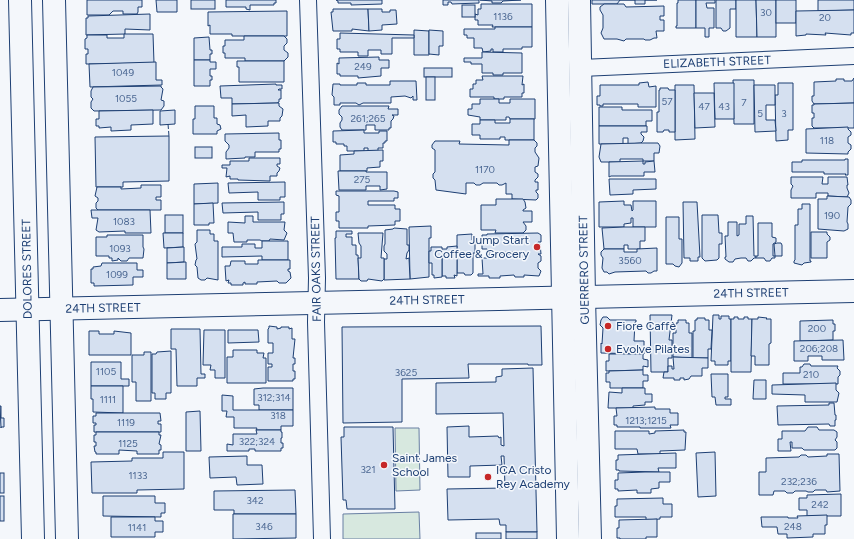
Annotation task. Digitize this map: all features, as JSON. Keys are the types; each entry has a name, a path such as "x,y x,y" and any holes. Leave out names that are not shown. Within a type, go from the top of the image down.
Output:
{"main road":[{"name":"DOLORES STREET","path":"20,0 33,539"},
{"path":"54,0 67,539"},
{"name":"GUERRERO STREET","path":"557,0 568,539"},
{"name":"GUERRERO STREET","path":"579,0 590,539"},
{"name":"24TH STREET","path":"0,310 854,291"}],"street":[{"name":"FAIR OAKS STREET","path":"308,0 317,278 316,303 322,539"},
{"name":"ELIZABETH STREET","path":"581,68 854,56"}],"shaded area":[{"path":"395,428 419,428 420,490 396,491"},
{"path":"419,512 420,539 343,539 343,514"}],"building":[{"path":"87,0 142,0 142,7 138,7 137,14 123,14 123,11 113,11 109,15 87,15"},
{"path":"156,0 177,0 177,12 157,12"},
{"path":"191,0 215,0 215,9 191,9"},
{"path":"226,0 276,0 276,3 274,3 274,5 250,5 250,10 246,9 246,7 226,7"},
{"path":"336,0 382,0 382,4 351,5 351,3 338,3"},
{"path":"443,0 479,0 479,3 452,4 451,2 448,2 448,5 443,5"},
{"path":"480,0 521,0 492,3 492,1"},
{"path":"592,0 620,0 617,4 592,4"},
{"path":"635,0 645,0 645,4 635,4"},
{"path":"678,0 696,0 696,28 676,28"},
{"path":"696,0 715,0 715,3 706,3 707,8 714,8 714,28 709,28 709,37 705,37 705,28 696,28"},
{"path":"716,0 736,0 736,9 730,9 730,28 726,31 723,31 721,28 716,28"},
{"path":"736,0 756,0 757,37 736,37"},
{"path":"756,0 776,0 776,37 757,37"},
{"path":"776,0 796,0 796,23 776,23"},
{"path":"818,0 854,0 854,10 818,11"},
{"path":"481,4 532,4 532,27 492,27 493,25 478,25 478,20 475,20 475,14 478,15 478,9 481,9"},
{"path":"604,4 624,4 626,7 664,6 664,16 660,16 660,20 664,20 664,31 656,31 657,38 650,40 626,39 624,41 617,39 604,39 601,33 603,28 603,15 600,7"},
{"path":"462,5 475,5 475,17 462,17"},
{"path":"333,9 368,9 369,31 352,29 352,31 333,31 331,12 333,12"},
{"path":"368,9 382,9 382,12 396,10 397,24 382,25 382,30 369,31"},
{"path":"854,10 854,33 851,33 851,35 825,33 826,35 806,34 796,36 796,11"},
{"path":"287,11 287,36 232,36 232,34 210,34 210,25 208,26 208,12"},
{"path":"150,14 150,30 125,29 125,34 86,35 86,18 88,18 88,16"},
{"path":"495,27 532,27 532,47 522,47 522,49 503,49 503,52 493,52 493,49 491,49 491,51 483,52 482,48 474,48 474,38 467,38 467,35 464,35 464,29 495,29"},
{"path":"414,30 429,31 429,55 414,55"},
{"path":"429,30 443,31 443,46 439,46 439,55 429,54"},
{"path":"340,33 414,35 414,38 392,38 392,54 381,54 381,50 368,50 368,56 358,56 358,52 340,52 340,49 337,49 337,39 340,39"},
{"path":"124,34 153,34 154,63 86,64 86,54 88,54 88,49 85,49 85,39 87,38 87,35 107,35 107,38 124,38"},
{"path":"244,36 284,36 287,39 287,43 284,46 284,50 288,53 288,57 284,61 245,61 245,58 225,58 223,46 225,46 225,40 244,40"},
{"path":"209,37 210,50 212,50 210,60 194,60 194,38"},
{"path":"482,52 522,53 522,73 503,73 503,75 493,75 493,73 482,73 482,64 471,64 471,62 464,62 464,58 482,58"},
{"path":"379,57 379,60 389,60 389,68 381,68 381,76 358,78 358,76 340,76 340,74 337,74 337,63 339,64 339,58"},
{"path":"194,60 210,60 210,62 216,62 216,69 210,69 210,76 212,76 212,80 210,80 210,86 194,86"},
{"path":"237,61 284,61 284,82 239,82 239,67 237,67"},
{"path":"156,62 156,80 162,80 162,85 90,87 89,64"},
{"path":"424,68 452,68 452,77 424,77"},
{"path":"482,76 523,76 522,85 524,84 524,93 522,93 522,97 504,97 504,99 494,99 494,97 470,97 470,89 473,89 473,84 476,84 476,80 483,80"},
{"path":"426,77 435,77 435,100 426,100"},
{"path":"854,78 854,103 814,104 812,101 812,96 814,96 814,82 836,81 836,79 852,81"},
{"path":"733,80 754,80 754,124 734,124"},
{"path":"390,81 416,81 417,100 413,100 413,96 411,98 405,96 391,97 391,103 363,103 359,105 356,103 340,103 340,105 334,105 334,97 332,95 333,84 357,85 357,83 366,83 366,85 390,85"},
{"path":"648,82 649,87 656,86 656,107 638,107 638,104 597,105 597,96 600,96 600,85 639,85 639,83"},
{"path":"714,83 734,83 734,119 715,119"},
{"path":"778,83 793,83 793,130 788,130 788,140 776,141 775,95 778,95"},
{"path":"282,85 282,89 278,90 281,90 281,99 279,99 279,102 277,103 232,104 232,98 221,98 220,86"},
{"path":"675,85 694,85 695,139 675,140"},
{"path":"754,85 775,85 775,105 766,105 766,120 775,120 776,131 755,132"},
{"path":"161,86 163,89 161,100 164,101 164,106 161,110 94,111 91,108 91,102 93,99 91,97 91,91 93,87"},
{"path":"660,88 675,90 675,132 664,130 663,132 657,132 657,112 659,112"},
{"path":"694,93 714,93 715,127 695,128"},
{"path":"480,99 499,99 499,103 510,103 510,99 535,99 535,119 510,119 509,117 506,117 506,120 480,120 480,117 468,115 468,109 472,109 472,104 480,104"},
{"path":"279,103 279,106 283,109 280,121 268,121 268,126 246,127 246,115 232,116 232,104"},
{"path":"854,103 854,128 814,128 812,126 812,118 814,118 814,113 812,113 812,105"},
{"path":"195,106 214,106 214,118 217,118 217,124 220,125 221,129 217,131 217,134 193,134"},
{"path":"342,106 389,106 388,109 398,109 398,115 392,115 394,116 391,121 391,128 389,128 389,130 375,130 375,125 366,125 366,130 342,130 340,123 342,117 339,114 339,110"},
{"path":"599,107 622,107 622,110 652,110 652,121 646,121 646,126 599,126"},
{"path":"153,110 153,124 131,125 131,130 111,131 111,127 99,128 99,126 96,126 96,119 99,119 99,111"},
{"path":"175,110 175,124 160,125 160,111"},
{"path":"510,119 534,119 534,140 505,140 505,137 500,137 500,139 480,139 480,135 472,135 472,124 480,124 480,120 495,120 495,123 510,123"},
{"path":"599,126 647,126 647,132 641,132 644,137 641,143 628,144 628,138 623,138 623,144 599,144"},
{"path":"848,127 851,132 851,135 848,137 848,143 851,145 851,149 848,154 806,153 806,129"},
{"path":"364,130 364,133 379,133 379,131 387,131 387,141 383,143 383,148 378,148 378,151 368,151 368,148 364,148 364,151 347,151 347,146 344,146 344,144 336,144 336,142 333,142 333,131"},
{"path":"279,133 281,149 279,149 279,152 255,152 255,157 226,159 226,152 229,145 225,141 225,134"},
{"path":"169,136 169,181 123,182 123,187 96,187 95,137"},
{"path":"509,140 534,140 537,143 535,152 539,158 538,166 535,167 535,172 538,174 538,177 535,180 535,182 538,182 538,190 536,190 536,192 538,194 538,198 536,200 512,199 512,194 506,194 506,183 502,185 497,183 483,183 476,185 474,183 466,183 466,194 436,190 435,180 433,178 433,174 435,172 435,150 432,148 435,141 460,141 459,144 509,145"},
{"path":"658,143 660,146 659,153 654,153 654,161 643,161 643,159 620,159 620,162 601,162 599,157 601,144"},
{"path":"195,147 212,147 212,158 195,158"},
{"path":"383,150 383,161 380,161 380,167 367,168 367,171 340,171 340,155 354,154 354,151"},
{"path":"249,158 280,158 280,164 277,164 280,168 277,176 270,176 270,181 238,180 230,179 230,176 226,177 227,168 222,168 222,165 230,165 230,161 249,161"},
{"path":"848,159 848,175 824,174 824,172 792,172 792,162 802,162 802,160"},
{"path":"643,161 643,164 645,164 645,162 654,161 655,172 644,172 644,176 609,177 609,162"},
{"path":"338,171 387,172 387,189 380,190 380,186 366,186 366,190 339,190"},
{"path":"791,177 823,177 822,184 828,184 828,177 847,177 847,188 849,193 847,197 828,196 828,193 816,193 816,198 791,198 791,190 793,186 791,184"},
{"path":"609,179 656,179 656,189 633,190 633,194 610,195"},
{"path":"285,182 285,197 280,197 280,200 258,200 258,192 229,193 228,183"},
{"path":"218,183 218,203 194,204 194,184"},
{"path":"141,185 161,185 161,197 156,197 156,200 161,200 161,210 98,210 96,208 96,203 98,201 98,198 95,196 97,187 121,187 121,189 141,188"},
{"path":"336,191 398,192 398,198 394,198 394,201 368,201 368,205 395,205 395,209 400,209 400,221 395,221 395,225 368,226 368,228 339,228 339,221 336,221 336,212 339,212 339,196 336,195"},
{"path":"827,196 849,197 851,200 851,204 848,207 848,229 844,231 818,229 818,199 827,199"},
{"path":"496,199 523,199 526,208 523,211 532,211 532,222 523,222 526,226 526,230 523,233 495,233 496,230 481,230 481,205 496,205"},
{"path":"624,201 624,205 631,205 632,211 633,201 656,201 656,227 633,227 633,218 631,218 631,223 624,224 624,227 599,227 599,202"},
{"path":"284,202 284,214 281,214 281,220 258,220 258,212 223,213 222,203"},
{"path":"683,202 697,202 700,257 698,257 698,261 690,261 690,258 684,258"},
{"path":"213,203 214,223 209,223 209,225 194,225 194,204"},
{"path":"802,204 810,204 811,262 804,263 802,265 794,263 794,261 795,225 798,225 798,209 802,209"},
{"path":"91,210 150,210 151,233 125,233 125,231 99,232 96,230 98,218 92,218"},
{"path":"165,215 183,215 183,233 165,233"},
{"path":"702,215 718,215 719,233 722,233 722,244 719,244 719,258 717,260 705,261 702,258"},
{"path":"245,216 253,216 253,222 285,222 284,230 287,233 284,240 270,239 269,241 247,240 247,242 234,242 233,233 228,233 228,222 245,223"},
{"path":"746,216 753,216 754,256 756,256 756,258 751,261 748,261 746,258 741,258 735,259 733,262 729,262 725,259 725,236 728,236 728,222 737,222 737,236 739,235 739,224 746,224"},
{"path":"666,217 679,217 679,239 682,239 682,263 679,267 673,264 666,264"},
{"path":"758,223 772,223 772,237 776,238 776,242 773,244 773,256 775,256 775,258 772,258 770,261 766,261 764,258 756,258 756,256 758,256"},
{"path":"431,226 431,238 429,238 429,277 410,279 409,227"},
{"path":"645,227 645,241 640,241 640,249 628,249 628,245 624,245 624,249 604,249 602,228"},
{"path":"394,228 407,229 407,245 409,245 409,250 406,259 409,258 410,279 384,280 384,259 387,259 387,254 384,251 385,230"},
{"path":"197,230 210,230 210,234 214,234 214,241 218,241 218,280 207,278 205,280 201,280 198,278 197,267 195,265 197,259 195,244 197,242"},
{"path":"336,231 352,231 352,234 346,234 346,237 352,237 352,245 356,245 359,279 336,279"},
{"path":"811,232 827,232 830,240 827,242 827,258 811,258"},
{"path":"163,233 183,233 183,247 164,248"},
{"path":"358,233 383,233 381,258 384,258 384,279 382,281 368,279 367,281 361,281 359,279 358,258 361,258 361,246 359,243"},
{"path":"538,233 541,235 541,242 538,242 538,244 540,244 541,254 538,254 541,256 541,261 538,263 538,268 541,271 539,276 524,275 524,277 515,277 514,275 500,276 500,278 489,278 489,276 478,276 478,274 483,274 482,258 487,258 487,255 513,254 513,252 489,253 487,249 482,249 482,235"},
{"path":"472,234 472,240 475,240 475,253 473,253 473,273 471,275 465,275 464,273 457,273 457,235"},
{"path":"107,235 143,235 143,258 129,258 127,261 121,261 118,258 118,260 112,261 112,258 109,258 109,256 96,256 96,237 107,237"},
{"path":"262,241 288,241 288,260 262,260 262,256 222,257 222,247 242,247 242,244 255,244 255,248 262,248"},
{"path":"781,243 782,245 782,256 775,256 774,244"},
{"path":"457,246 457,276 454,275 455,278 446,278 446,276 442,276 442,249"},
{"path":"184,247 184,262 167,263 167,248"},
{"path":"431,247 442,247 442,277 434,278 434,275 432,275 432,263 429,263 429,251 431,251"},
{"path":"657,248 657,271 651,273 646,271 615,272 609,274 604,272 602,268 603,258 601,252 604,249 624,249 624,252 637,252 637,249"},
{"path":"258,260 290,260 290,269 288,269 288,271 290,272 291,278 286,283 279,283 277,281 245,284 245,282 243,285 231,285 231,283 228,283 229,280 226,281 225,266 230,266 231,261 245,261 245,264 258,264"},
{"path":"186,262 186,279 167,279 167,263"},
{"path":"102,263 137,263 137,270 143,270 143,277 133,277 133,285 94,286 94,283 91,283 91,269 93,269 93,267 101,266"},
{"path":"650,315 672,315 669,340 672,340 672,358 668,358 668,372 651,372"},
{"path":"713,315 719,315 719,319 721,319 721,316 729,316 729,319 731,319 731,361 728,361 728,365 715,365 715,361 711,361"},
{"path":"603,317 607,317 610,320 636,320 634,341 644,341 644,354 601,353 603,328 600,325"},
{"path":"734,317 744,319 744,317 748,317 748,319 752,319 751,372 731,372 731,319 734,319"},
{"path":"758,317 771,319 769,365 755,365 755,356 751,356 752,319 758,319"},
{"path":"697,318 705,318 705,320 709,320 709,330 712,330 711,349 708,349 708,358 693,358 693,331 695,331 695,320 697,320"},
{"path":"678,320 686,320 686,323 689,323 689,333 692,333 692,358 673,357 673,333 676,333 676,323 678,323"},
{"path":"833,320 833,324 835,324 835,331 833,331 833,340 800,341 800,321"},
{"path":"269,326 277,327 277,329 281,327 289,327 289,329 292,328 292,339 295,339 293,358 295,358 295,364 293,364 293,371 295,371 295,379 293,379 293,381 268,381 268,367 272,367 272,364 268,364 268,353 273,353 273,343 268,343"},
{"path":"541,326 542,365 468,364 469,378 402,379 402,422 343,423 342,327"},
{"path":"171,329 200,329 201,374 205,374 205,378 197,378 197,386 177,386 176,349 171,349"},
{"path":"204,330 225,330 225,378 215,378 215,370 210,370 211,365 203,365"},
{"path":"228,330 258,330 259,342 228,343"},
{"path":"89,331 99,331 99,334 114,334 114,331 131,333 131,355 89,355"},
{"path":"843,340 844,360 822,360 822,356 808,356 808,361 794,361 794,341"},
{"path":"233,350 257,350 257,353 264,353 263,358 266,358 266,383 227,383 227,357 233,357"},
{"path":"171,351 171,393 166,393 166,399 155,399 155,393 152,393 152,354"},
{"path":"144,352 151,352 151,401 136,401 136,382 132,382 132,355 144,355"},
{"path":"609,354 643,354 643,359 648,360 648,367 643,366 643,370 606,371 606,361 609,361"},
{"path":"673,357 708,358 708,368 702,368 702,376 691,376 689,379 684,380 684,378 680,378 680,380 674,380 674,378 663,378 664,372 668,372 668,366 672,366 672,369 674,369"},
{"path":"91,362 121,362 121,379 129,379 129,386 91,386"},
{"path":"804,364 810,364 811,366 838,366 837,368 840,371 840,375 838,377 838,384 783,384 783,373 800,373 800,367"},
{"path":"533,368 537,532 506,532 506,525 500,525 499,519 448,520 447,489 505,488 504,456 501,456 502,465 470,466 470,477 448,477 447,427 469,426 469,437 498,436 499,438 501,437 501,445 504,446 503,413 436,414 436,383 496,382 496,377 502,376 502,369"},
{"path":"643,370 643,375 648,375 648,381 643,381 643,388 610,388 610,382 606,382 606,373 609,373 609,371"},
{"path":"711,374 728,374 728,397 725,397 725,399 731,399 731,405 716,405 715,397 712,397"},
{"path":"754,380 766,380 766,399 753,399"},
{"path":"836,383 836,390 839,393 837,402 805,402 805,395 772,394 772,385"},
{"path":"91,386 123,386 123,413 93,412"},
{"path":"293,388 293,410 259,410 259,405 254,405 254,389"},
{"path":"622,388 645,388 645,394 652,394 652,402 645,402 645,405 633,406 633,408 608,408 609,392 622,393"},
{"path":"222,395 233,396 233,410 293,410 293,426 281,426 281,430 234,428 234,417 226,417 227,411 222,411"},
{"path":"829,403 834,403 836,415 835,426 830,426 829,424 778,425 777,406 829,405"},
{"path":"0,406 1,418 4,418 4,427 1,428"},
{"path":"655,407 655,409 670,409 670,413 678,413 678,425 670,425 671,428 640,428 617,427 617,425 614,425 614,416 617,416 616,408"},
{"path":"200,411 201,451 186,451 186,412"},
{"path":"96,413 160,413 161,421 158,421 158,424 161,424 161,432 94,432 94,425 96,425 96,423 93,423 93,416 96,416"},
{"name":"Saint James School","path":"344,427 393,427 395,509 347,509 346,500 343,500 341,437 344,437"},
{"path":"808,427 817,427 819,430 834,430 837,432 837,437 835,440 837,442 837,448 835,450 804,450 802,448 792,448 792,442 790,442 791,451 778,451 778,439 782,439 782,431 805,431"},
{"path":"256,430 281,430 281,443 283,443 283,448 281,448 281,451 255,451 255,449 249,449 249,451 227,451 227,444 233,445 233,434 257,434"},
{"path":"684,430 684,432 686,432 685,450 660,451 660,454 638,454 637,449 615,449 615,431 649,431 649,434 655,433 655,431"},
{"path":"96,432 159,432 159,435 161,435 159,444 161,445 161,450 159,450 159,454 137,454 137,451 119,450 119,454 96,454 94,446 96,446 96,442 94,442 94,435 96,435"},
{"path":"163,452 184,452 184,489 137,490 137,493 92,493 91,462 132,461 132,458 163,458"},
{"path":"715,452 716,496 698,497 696,453"},
{"path":"676,453 676,468 658,468 659,472 616,470 616,460 618,460 618,455"},
{"path":"827,454 839,454 840,491 827,492 826,490 815,490 813,492 795,491 793,493 787,493 785,491 774,491 773,495 759,495 759,472 766,472 766,458 799,457 801,455 806,455 808,457 827,456"},
{"path":"247,456 247,465 262,465 263,484 237,485 236,477 210,478 209,457"},
{"path":"670,472 670,482 659,482 659,488 651,489 651,493 637,493 637,490 618,491 618,489 615,489 615,480 618,480 618,473"},
{"path":"0,473 4,473 4,493 0,493"},
{"path":"295,490 296,514 234,514 234,510 214,510 214,491"},
{"path":"841,494 841,516 807,516 807,510 799,510 799,498 807,498 807,495"},
{"path":"0,496 4,496 4,521 0,521"},
{"path":"103,496 155,496 155,503 165,503 165,513 161,513 161,517 103,516"},
{"path":"663,498 663,504 672,504 672,517 660,517 660,519 646,520 646,517 615,517 615,506 617,506 617,499"},
{"path":"233,514 296,514 296,538 233,539"},
{"path":"827,515 825,534 813,534 813,537 787,538 787,534 778,534 777,527 762,527 761,517 798,518 797,516"},
{"path":"111,517 155,517 155,521 163,521 163,532 155,532 155,537 111,537"},
{"path":"657,519 657,537 646,537 646,539 617,538 619,520"},
{"path":"506,532 537,532 537,539 506,539"},
{"path":"476,533 501,533 501,539 476,539"}],"fence":[{"path":"168,124 169,136"}],"place":[{"name":"Jump Start Coffee & Grocery","path":"537,247"},
{"name":"Fiore Caffè","path":"608,326"},
{"name":"Evolve Pilates","path":"608,349"},
{"name":"Saint James School","path":"384,465"},
{"name":"ICA Cristo Rey Academy","path":"488,477"}]}
